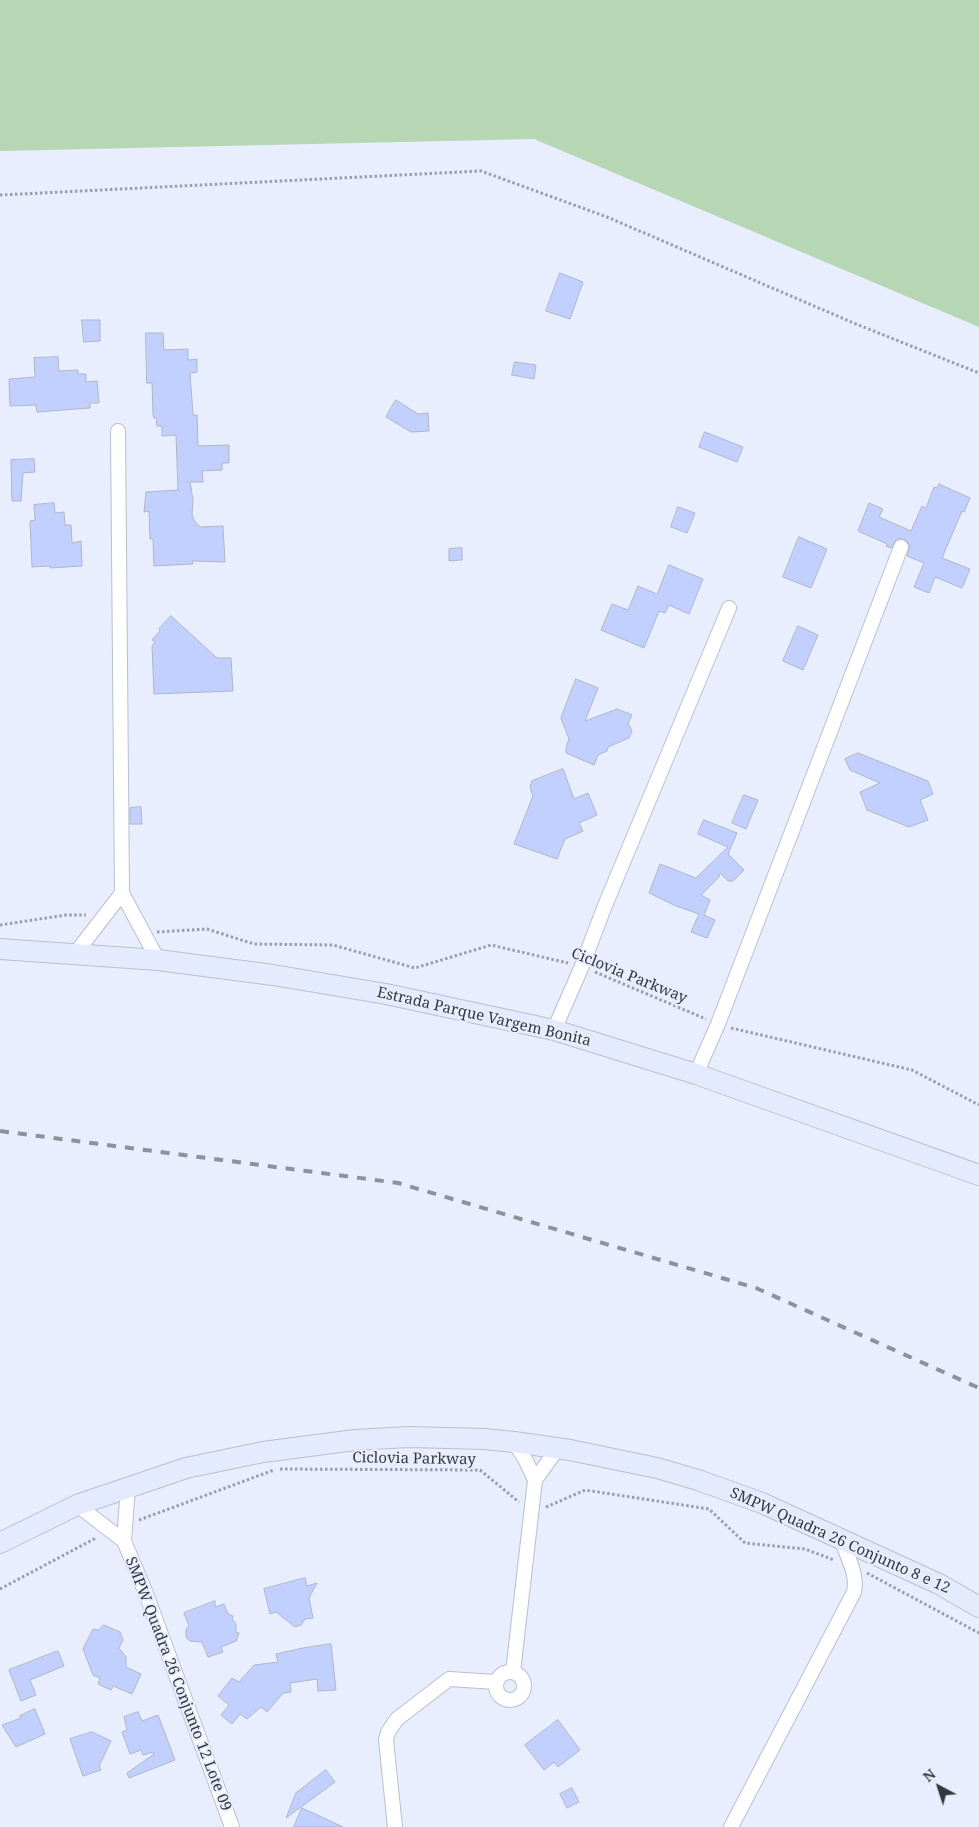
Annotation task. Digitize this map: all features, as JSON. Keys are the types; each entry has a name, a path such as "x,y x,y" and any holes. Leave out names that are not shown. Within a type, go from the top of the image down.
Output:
{"street":[{"path":"118,431 122,893 158,960"},
{"path":"696,1074 718,1024 901,547"},
{"path":"554,1030 729,608"},
{"path":"74,954 122,893"},
{"name":"Estrada Parque Vargem Bonita","path":"0,949 158,960 273,975 386,994 554,1030 696,1074 979,1175"},
{"name":"SMPW Quadra 26 Conjunto 8 e 12","path":"0,1543 78,1504 186,1468 263,1452 355,1440 409,1437 514,1442 558,1448 657,1468 698,1480 762,1503 939,1584 979,1607"},
{"path":"514,1442 535,1480"},
{"path":"513,1672 535,1480 558,1448"},
{"name":"SMPW Quadra 26 Conjunto 12 Lote 09","path":"128,1487 124,1541 145,1591 232,1827"},
{"name":"SMPW Quadra 26 Conjunto 12 Lote 09","path":"78,1504 124,1541"},
{"path":"731,1827 854,1592 856,1583 841,1539"},
{"path":"513,1672 518,1674 524,1684 517,1698 512,1699 502,1697 498,1693 496,1682 503,1674 513,1672"},
{"path":"394,1827 386,1740 392,1724 449,1679 496,1682"}],"path":[{"path":"0,195 480,171 607,217 856,324 979,373"},
{"path":"0,925 66,915 105,915"},
{"name":"Ciclovia Parkway","path":"134,916 157,932 207,929 254,944 332,946 415,968 491,945 582,966 718,1024 912,1070 979,1105"},
{"name":"Ciclovia Parkway","path":"125,1525 276,1469 480,1470 531,1513"},
{"path":"531,1513 585,1490 709,1509 745,1543 805,1549 852,1567 870,1574 979,1633"},
{"path":"0,1589 111,1530"}],"green space":[{"path":"0,0 979,0 979,327 534,139 0,151"}],"building":[{"path":"560,273 583,282 570,319 546,311"},
{"path":"82,320 100,320 100,341 84,342"},
{"path":"146,333 163,333 164,350 188,349 188,360 197,359 197,372 190,373 193,415 197,415 198,446 229,445 229,463 222,463 222,470 202,471 203,482 190,482 193,500 192,515 195,522 200,527 223,526 225,562 192,561 193,564 154,566 153,539 150,539 149,511 144,512 146,492 178,490 176,435 162,436 162,426 157,426 156,418 153,415 152,383 147,383"},
{"path":"58,357 59,371 78,370 78,374 86,374 86,382 97,381 99,403 90,403 90,408 37,412 36,405 10,406 9,379 35,377 34,358"},
{"path":"515,362 536,365 534,379 512,375"},
{"path":"396,400 418,414 428,413 429,431 411,432 386,417"},
{"path":"705,432 743,447 737,462 699,447"},
{"path":"34,459 35,472 23,473 21,501 12,501 11,460"},
{"path":"939,484 970,498 964,512 962,511 942,558 970,569 962,588 935,577 929,593 914,587 924,563 907,556 910,546 907,541 899,538 891,548 886,546 887,544 858,531 869,503 883,509 879,517 911,531 922,506 926,508 934,487 937,488"},
{"path":"54,503 55,513 64,512 65,525 71,525 72,543 81,541 82,566 32,567 30,521 35,520 34,505"},
{"path":"678,507 695,513 687,533 671,527"},
{"path":"799,537 827,549 811,588 783,577"},
{"path":"462,548 462,560 449,561 449,549"},
{"path":"669,565 703,579 689,614 669,605 665,613 659,611 644,648 601,630 612,604 628,610 638,586 657,594"},
{"path":"171,616 217,658 231,658 233,691 154,694 152,646 155,642 152,640"},
{"path":"798,626 818,635 803,670 783,661"},
{"path":"576,679 598,688 585,721 617,709 632,715 628,723 632,731 629,738 608,747 607,751 598,755 594,765 566,753 569,739 561,718"},
{"path":"858,753 928,781 933,794 920,800 928,820 909,827 867,810 860,792 880,783 850,770 845,759"},
{"path":"563,769 574,799 588,793 597,815 579,823 583,831 565,839 557,859 514,844 533,796 530,787 532,781"},
{"path":"744,795 758,800 746,829 732,823"},
{"path":"141,807 142,824 130,824 130,808"},
{"path":"704,820 737,833 728,854 744,870 733,881 728,881 720,873 719,877 701,895 710,900 704,915 715,920 707,938 691,932 699,914 676,906 649,893 660,864 696,878 728,847 698,834"},
{"path":"305,1578 307,1586 317,1583 309,1598 313,1618 305,1619 301,1625 295,1627 276,1612 270,1614 264,1589"},
{"path":"215,1601 215,1607 224,1604 228,1614 233,1616 232,1619 236,1624 236,1632 239,1633 236,1641 221,1647 223,1652 208,1657 202,1642 190,1641 186,1637 186,1629 189,1626 184,1613"},
{"path":"104,1625 120,1632 123,1640 119,1648 126,1657 126,1667 141,1674 132,1694 113,1686 111,1690 98,1684 100,1678 93,1675 83,1649 93,1629 98,1630"},
{"path":"331,1644 336,1690 318,1691 317,1679 290,1683 291,1692 283,1693 267,1712 261,1707 247,1719 240,1714 232,1724 221,1715 229,1705 218,1696 232,1678 239,1682 254,1665 278,1662 276,1654"},
{"path":"58,1651 64,1666 30,1680 36,1695 21,1701 9,1670"},
{"path":"35,1709 45,1734 16,1747 2,1725 21,1718 20,1716"},
{"path":"138,1712 142,1721 158,1715 175,1760 129,1778 127,1773 154,1754 153,1752 143,1755 141,1750 130,1754 122,1732 127,1730 124,1717"},
{"path":"558,1720 580,1750 558,1767 554,1762 544,1770 525,1745"},
{"path":"92,1732 111,1741 99,1766 101,1770 83,1776 70,1739"},
{"path":"326,1770 335,1782 286,1818 296,1793"},
{"path":"572,1788 579,1802 567,1808 560,1794"},
{"path":"302,1808 343,1827 294,1827"}],"railway":[{"path":"0,1131 398,1183 756,1288 979,1388"}]}
